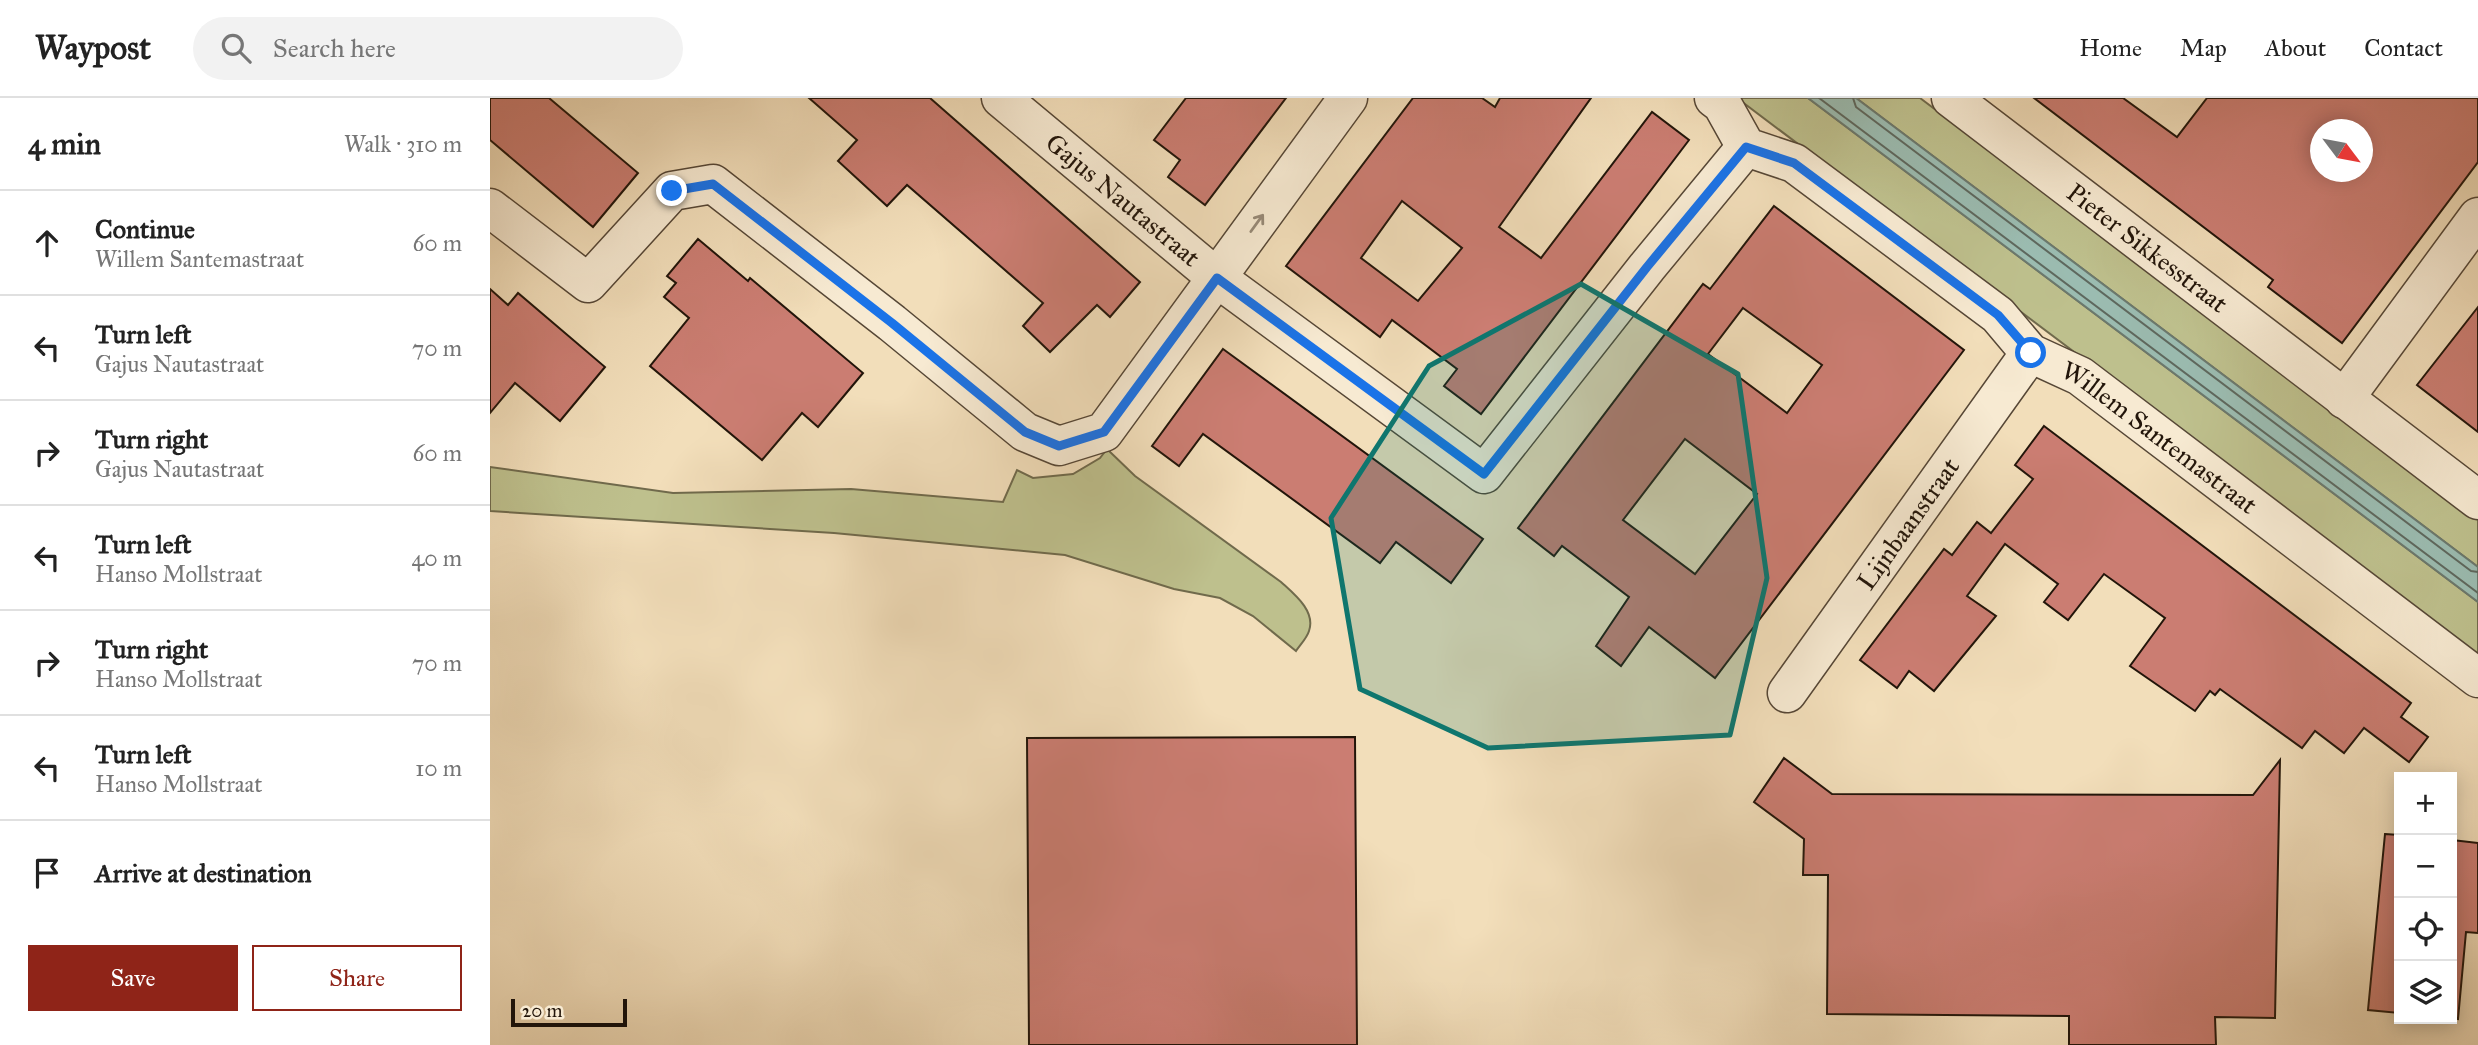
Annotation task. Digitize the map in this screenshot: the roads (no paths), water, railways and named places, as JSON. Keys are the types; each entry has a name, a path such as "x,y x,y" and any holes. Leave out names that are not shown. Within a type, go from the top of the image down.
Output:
{"street":[{"name":"Gajus Nautastraat","path":"1001,98 1217,278 1484,474 1647,267 1746,147"},
{"path":"490,208 588,284 672,191 713,184 892,323 1025,432 1059,446 1104,432 1348,98"},
{"path":"1713,98 1722,104 1746,147"},
{"name":"Pieter Sikkesstraat","path":"1951,98 2478,500"},
{"name":"Willem Santemastraat","path":"1746,147 1794,163 1998,315 2031,353 2080,376 2478,678"},
{"path":"2344,399 2478,217"},
{"name":"Lijnbaanstraat","path":"1787,693 2031,353"}],"water":[{"path":"1808,98 1856,98 2478,567 2478,602"}]}
